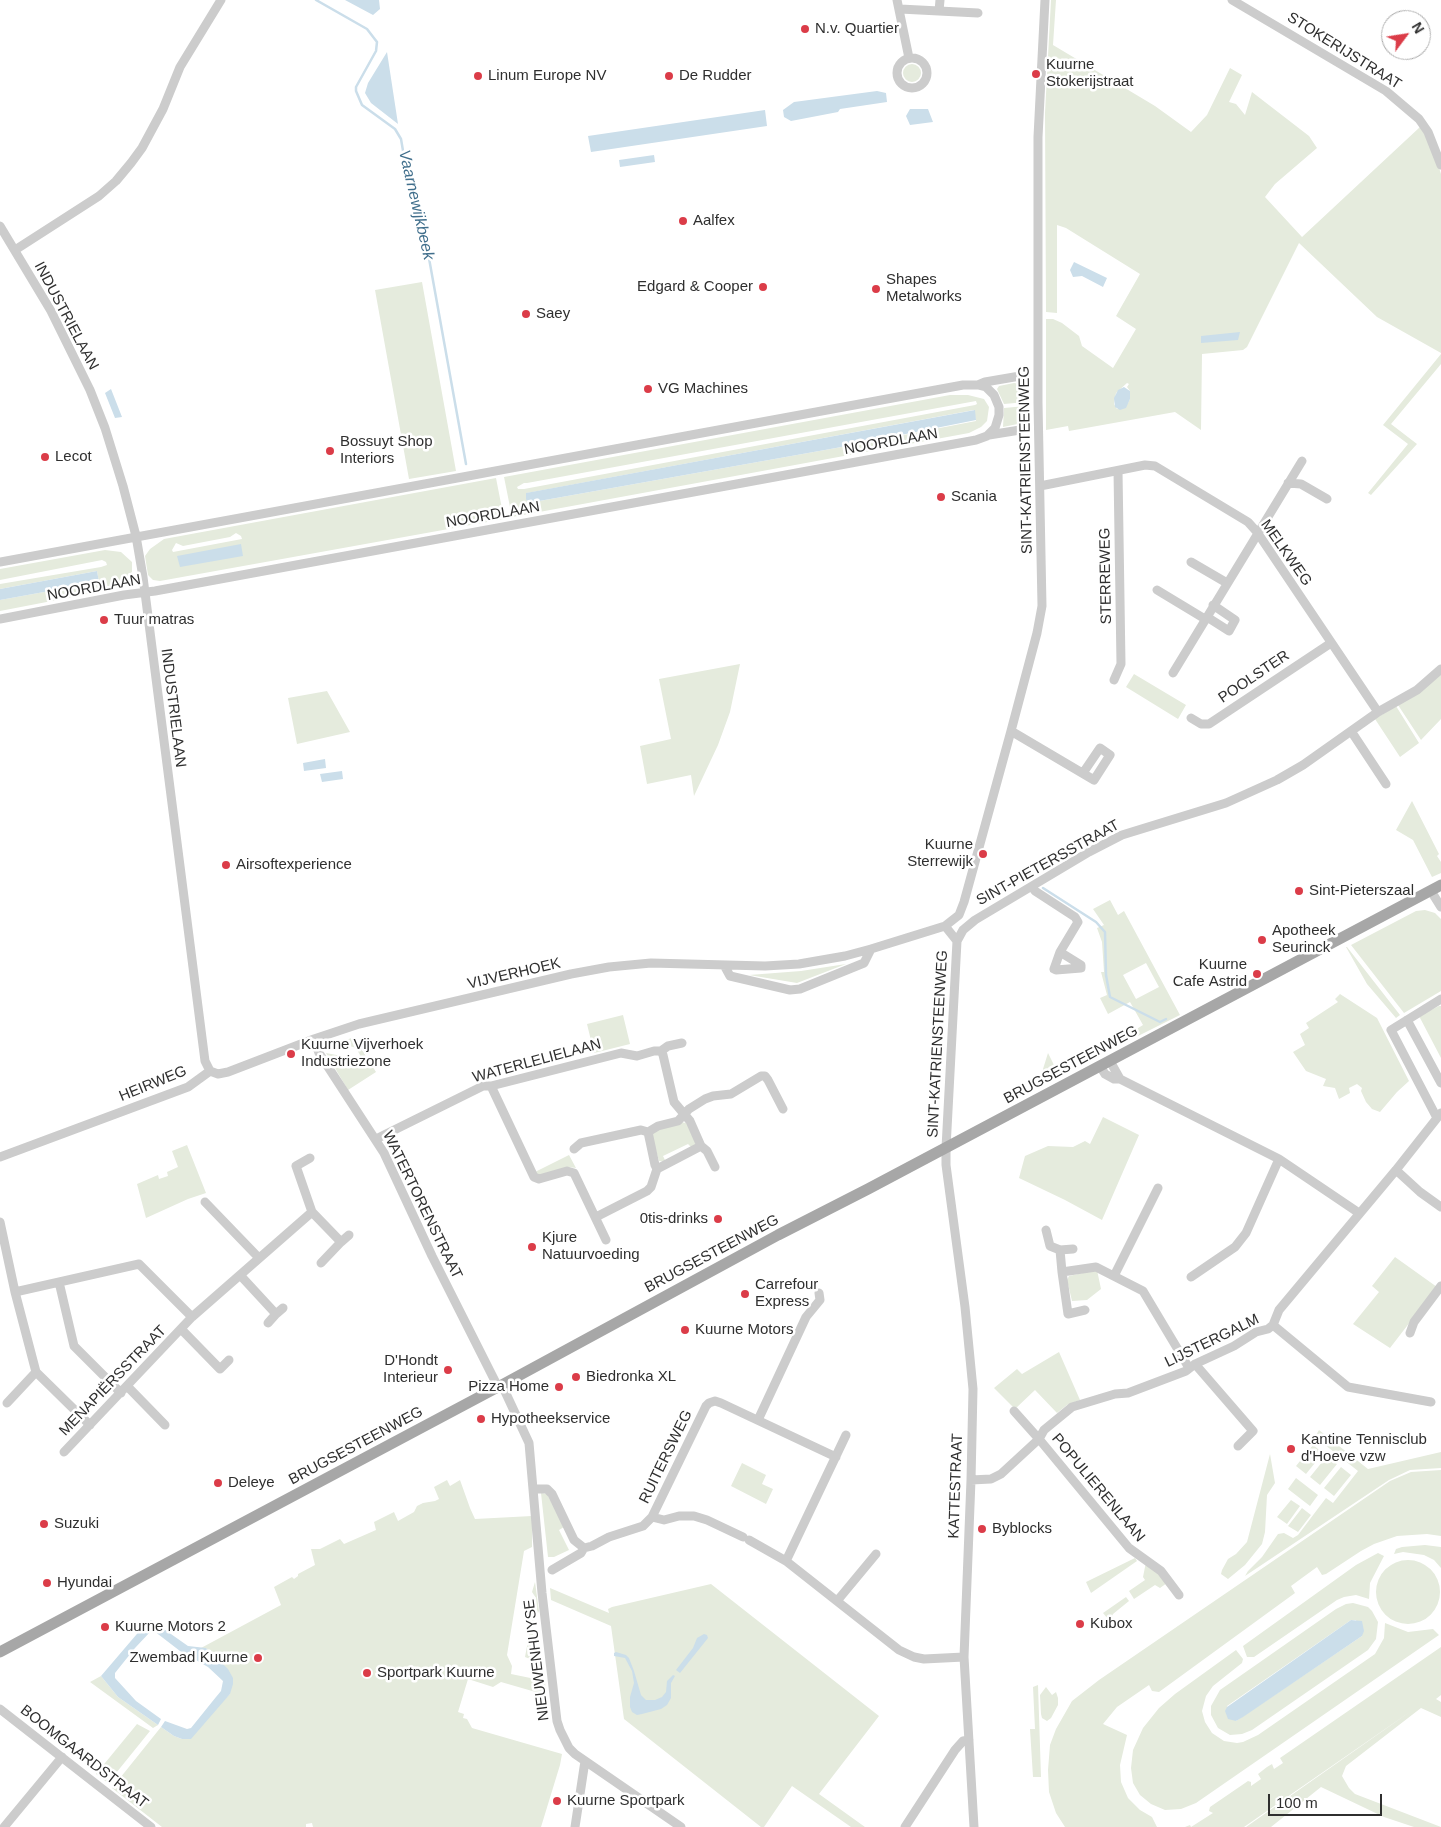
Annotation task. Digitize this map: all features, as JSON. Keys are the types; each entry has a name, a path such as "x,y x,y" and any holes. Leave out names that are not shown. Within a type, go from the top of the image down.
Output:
{"main road":[{"name":"BRUGSESTEENWEG","path":"0,1652 500,1386 778,1235 1436,888"}],"street":[{"path":"15,250 99,196 126,169 142,148 163,109 180,67 221,0"},
{"path":"939,11 940,0"},
{"name":"SINT-KATRIENSTEENWEG","path":"961,910 1037,633 1042,606 1038,385 1038,137 1045,0"},
{"name":"STOKERIJSTRAAT","path":"1232,0 1386,91 1419,119 1428,132 1441,165"},
{"path":"910,58 899,5 939,11 978,13"},
{"name":"INDUSTRIELAAN","path":"0,226 51,311 90,390 105,428 136,536 205,1061 210,1070"},
{"path":"0,562 953,386 978,385 1020,376"},
{"path":"978,385 991,392 998,406 998,422 989,435"},
{"name":"NOORDLAAN","path":"0,619 955,444 976,440 989,435 1020,430"},
{"path":"1173,673 1302,460"},
{"name":"MELKWEG","path":"1040,486 1145,464 1155,466 1248,522 1257,532 1378,712"},
{"name":"STERREWEG","path":"1114,680 1120,664 1118,471"},
{"path":"1288,483 1301,484 1327,499"},
{"path":"1191,562 1227,583"},
{"path":"1157,590 1229,631 1235,620 1213,605"},
{"name":"POOLSTER","path":"1191,718 1201,724 1209,724 1331,643"},
{"name":"SINT-PIETERSSTRAAT","path":"975,920 1122,835 1226,803 1277,780 1303,765 1378,712 1417,690 1441,669"},
{"path":"1011,730 1083,773"},
{"path":"1351,731 1386,784"},
{"path":"1032,886 1035,891 1075,917 1078,922 1060,952"},
{"path":"1436,888 1441,907"},
{"path":"944,926 953,921 961,910 967,912 975,920"},
{"name":"SINT-KATRIENSTEENWEG","path":"946,1148 957,941 963,930 975,920"},
{"name":"SINT-KATRIENSTEENWEG","path":"944,926 957,941"},
{"name":"VIJVERHOEK","path":"314,1039 359,1024 609,967 651,963 765,966 799,964 871,950 944,926"},
{"name":"VIJVERHOEK","path":"724,965 730,976 790,990 800,989 864,963 871,950"},
{"path":"1439,1115 1391,1030 1441,999"},
{"path":"1407,1020 1441,1083"},
{"name":"HEIRWEG","path":"0,1157 188,1087 210,1070 218,1074 228,1072 314,1039"},
{"name":"WATERTORENSTRAAT","path":"314,1039 319,1053 384,1153 432,1256 500,1386"},
{"name":"WATERLELIELAAN","path":"376,1139 483,1086 491,1086 621,1053 637,1056 660,1051 668,1046 682,1043"},
{"path":"660,1051 674,1102 690,1121 701,1146 707,1151 715,1167"},
{"path":"1105,1064 1120,1079 1279,1159 1359,1213"},
{"path":"574,1149 581,1143 641,1130 648,1132 658,1126 678,1121 689,1109 705,1099 731,1094 761,1076 765,1076 768,1080 783,1109"},
{"path":"491,1086 534,1177 539,1179 567,1171 574,1173 606,1240"},
{"name":"LIJSTERGALM","path":"971,1480 992,1479 1001,1474 1039,1439 1044,1430 1072,1407 1115,1394 1128,1393 1186,1371 1192,1366 1234,1346 1256,1332 1268,1329 1273,1325 1279,1310 1396,1170 1439,1115"},
{"path":"648,1132 655,1165 658,1168"},
{"path":"596,1217 648,1191 658,1168 701,1146"},
{"name":"KATTESTRAAT","path":"946,1148 946,1165 973,1389 964,1657 974,1827"},
{"path":"310,1158 296,1166 312,1212 341,1242"},
{"path":"1191,1277 1235,1247 1246,1233 1279,1159"},
{"path":"1396,1170 1420,1192 1441,1207"},
{"path":"1114,1276 1158,1188"},
{"path":"205,1202 259,1258"},
{"name":"MENAPIËRSSTRAAT","path":"64,1452 192,1317 312,1212"},
{"path":"0,1222 15,1292 36,1372 90,1425"},
{"path":"1046,1230 1050,1246 1060,1250 1073,1249"},
{"path":"321,1263 349,1235"},
{"path":"1060,1250 1068,1314 1085,1310"},
{"path":"15,1292 140,1264 192,1317"},
{"path":"1062,1272 1096,1267 1143,1291 1192,1366 1253,1431 1238,1446"},
{"path":"240,1275 280,1311 268,1323"},
{"path":"59,1282 74,1346 165,1425"},
{"path":"1410,1333 1414,1322 1441,1286"},
{"path":"758,1420 806,1317 820,1300 819,1293"},
{"path":"1273,1325 1348,1387 1430,1402"},
{"name":"MENAPIËRSSTRAAT","path":"181,1329 220,1369 229,1360"},
{"path":"7,1403 36,1372"},
{"name":"NIEUWENHUYSE","path":"500,1386 529,1443 557,1721 569,1748 584,1761 681,1827"},
{"name":"RUITERSWEG","path":"652,1517 706,1406 715,1401 836,1457"},
{"path":"1014,1411 1039,1439"},
{"path":"786,1561 846,1435"},
{"name":"POPULIERENLAAN","path":"1039,1439 1129,1548 1161,1570 1179,1595"},
{"path":"533,1489 547,1489 552,1494 574,1540 584,1548"},
{"path":"552,1570 580,1553 584,1548 609,1537 643,1526 652,1517 664,1520 679,1516 694,1516 746,1538 786,1561 899,1650 914,1657 924,1659 964,1657"},
{"path":"837,1601 876,1554"},
{"name":"BOOMGAARDSTRAAT","path":"0,1709 151,1827"},
{"path":"905,1827 956,1750 963,1741 969,1740"},
{"path":"4,1827 62,1757"},
{"path":"575,1827 584,1761"}],"shaded area":[{"path":"1051,0 1056,0 1053,45 1155,106 1191,132 1207,115 1230,68 1242,75 1229,102 1236,104 1245,115 1252,92 1309,136 1317,148 1275,184 1265,197 1302,237 1420,127 1432,146 1441,174 1441,353 1377,317 1299,243 1247,347 1243,350 1202,354 1201,430 1175,412 1069,431 1068,426 1046,430 1046,319 1053,319 1062,323 1079,336 1082,346 1113,368 1136,329 1116,316 1140,274 1066,228 1057,225 1057,313 1046,312 1045,113","holes":["1127,383 1129,384 1127,387 1130,391 1130,399 1128,403 1117,409 1114,404 1116,393"]},
{"path":"912,64 918,67 921,73 918,79 912,82 906,79 903,73 906,67"},
{"path":"422,282 456,471 409,479 375,290"},
{"path":"1441,354 1441,364 1391,424 1417,444 1371,495 1368,493 1408,444 1383,425"},
{"path":"1014,383 1027,385 1026,402 1004,404 997,389 999,386"},
{"path":"950,395 968,395 984,399 989,407 987,421 981,427 969,433 512,517 504,477","holes":["976,401 977,404 975,405 524,489 518,489 517,487 524,483","974,410 976,421 528,503 527,493"]},
{"path":"1026,406 1027,422 1003,427 1004,408"},
{"path":"496,478 504,519 160,581 153,580 148,575 145,556 150,549 164,539","holes":["236,533 242,539 173,552 172,550 176,543 183,546 230,537"]},
{"path":"105,550 121,552 132,562 132,572 114,589 0,611 0,600 99,582 97,571 0,589 0,584 107,565 102,560 0,580 0,569"},
{"path":"740,664 730,712 718,745 694,796 691,775 647,784 640,746 671,739 659,679"},
{"path":"1441,672 1441,719 1421,740 1398,705"},
{"path":"1134,674 1186,705 1178,719 1126,687"},
{"path":"327,691 350,732 297,744 288,698"},
{"path":"1396,706 1419,743 1400,757 1375,719"},
{"path":"1412,801 1439,854 1437,856 1441,862 1441,873 1432,877 1413,840 1396,830"},
{"path":"1110,900 1118,915 1124,911 1180,1015 1138,1036 1135,1030 1143,1025 1130,1002 1108,1014 1100,998 1107,995 1101,972 1104,972 1102,942 1097,928 1104,925 1093,909","holes":["1146,963 1159,987 1136,999 1123,975"]},
{"path":"1425,910 1435,913 1441,919 1441,991 1404,1013 1351,945 1416,911"},
{"path":"1346,947 1400,1015 1396,1018 1367,984"},
{"path":"846,964 797,983 749,975 801,971"},
{"path":"1340,994 1377,1018 1409,1081 1380,1112 1372,1109 1366,1102 1361,1091 1362,1088 1357,1084 1349,1088 1350,1093 1339,1099 1335,1088 1323,1086 1326,1079 1306,1071 1293,1052 1305,1045 1300,1034 1309,1028 1306,1023 1338,1002 1335,999"},
{"path":"1441,1006 1441,1058 1419,1016"},
{"path":"623,1015 630,1044 594,1053 587,1024"},
{"path":"354,1037 376,1072 348,1090 326,1053 342,1056 346,1064 354,1065 359,1061 360,1055 356,1048 350,1046 343,1051 328,1047"},
{"path":"1048,1053 1060,1077 1048,1083 1043,1069"},
{"path":"1103,1117 1139,1135 1102,1220 1019,1178 1025,1156 1048,1146 1073,1147 1085,1141 1090,1144"},
{"path":"681,1122 686,1123 689,1127 695,1137 695,1145 692,1148 688,1144 663,1156 666,1162 659,1161 652,1136 653,1133 655,1130"},
{"path":"187,1145 206,1193 146,1218 137,1184 158,1175 159,1179 168,1176 167,1172 178,1167 172,1151"},
{"path":"569,1155 576,1168 569,1167 539,1176 535,1172"},
{"path":"1395,1257 1437,1287 1390,1348 1353,1324 1379,1292 1372,1286"},
{"path":"1097,1270 1101,1289 1087,1300 1072,1301 1067,1280 1069,1276"},
{"path":"1059,1352 1080,1400 1067,1405 1057,1413 1035,1390 1015,1409 994,1388 1017,1369 1022,1374"},
{"path":"1319,1430 1368,1469 1441,1452 1441,1468 1410,1470 1389,1480 1245,1576 1262,1557 1278,1534 1284,1533 1293,1538 1298,1535 1326,1498 1333,1503 1358,1471 1315,1437"},
{"path":"1313,1445 1323,1453 1306,1474 1296,1466"},
{"path":"1270,1454 1275,1483 1267,1495 1265,1532 1262,1544 1245,1565 1228,1579 1221,1574 1222,1570 1228,1559 1236,1554 1247,1542"},
{"path":"1327,1456 1337,1464 1320,1485 1310,1477"},
{"path":"742,1463 766,1475 762,1484 773,1489 766,1504 731,1486"},
{"path":"1341,1467 1351,1475 1334,1496 1324,1488"},
{"path":"1441,1470 1441,1536 1427,1534 1397,1536 1374,1544 1326,1574 1322,1575 1317,1567 1291,1586 1295,1593 1159,1692 1152,1691 1149,1685 1117,1707 1103,1724 1127,1735 1120,1765 1121,1782 1128,1798 1140,1810 1152,1817 1157,1827 1065,1827 1056,1813 1049,1792 1048,1770 1050,1745 1056,1729 1072,1701 1099,1680 1390,1481 1411,1472"},
{"path":"1296,1478 1318,1495 1310,1506 1288,1489"},
{"name":"Sportpark Kuurne","path":"447,1480 450,1486 460,1480 475,1519 532,1516 532,1547 524,1551 507,1655 512,1666 511,1674 545,1681 546,1695 501,1682 493,1687 468,1679 458,1712 464,1714 463,1718 467,1719 472,1728 562,1754 541,1827 313,1827 312,1823 306,1824 306,1827 162,1827 112,1788 161,1727 182,1739 230,1694 206,1648 201,1648 281,1605 274,1587 292,1577 294,1579 298,1574 315,1565 311,1549 320,1549 340,1539 344,1544 376,1530 374,1522 394,1512 398,1521 414,1512 417,1506 439,1499 434,1487"},
{"path":"541,1493 547,1494 564,1527 559,1530 569,1550 554,1557 548,1557"},
{"path":"1291,1500 1300,1506 1287,1524 1277,1517"},
{"path":"1302,1508 1311,1515 1298,1532 1288,1526"},
{"path":"1425,1545 1441,1547 1441,1568 1434,1560 1424,1555 1403,1552 1394,1554 1396,1549 1402,1547"},
{"path":"1378,1553 1384,1556 1370,1583 1369,1599 1356,1595 1337,1600 1254,1657 1247,1657 1243,1646 1356,1565"},
{"path":"1135,1558 1137,1561 1091,1593 1086,1582"},
{"path":"1408,1560 1420,1562 1431,1569 1438,1580 1440,1592 1438,1604 1431,1615 1420,1622 1408,1624 1396,1622 1385,1615 1378,1604 1376,1592 1378,1580 1385,1569 1396,1562"},
{"path":"1146,1562 1167,1583 1160,1588 1155,1585 1134,1599 1129,1591 1145,1580 1143,1577"},
{"path":"535,1582 539,1611 531,1627 534,1628 530,1659 525,1657 536,1598 532,1592"},
{"path":"711,1584 879,1716 819,1794 865,1827 851,1827 792,1786 764,1827 761,1827 624,1719 611,1626 551,1600 550,1588 609,1613 608,1609 612,1607"},
{"path":"1126,1597 1129,1601 1113,1614 1111,1619 1114,1622 1112,1624 1103,1613"},
{"path":"1353,1603 1368,1607 1378,1622 1376,1639 1368,1650 1252,1730 1242,1734 1230,1735 1218,1728 1211,1715 1211,1706 1220,1690 1336,1609","holes":["1351,1620 1356,1620 1362,1636 1236,1721 1227,1706"]},
{"path":"1385,1623 1408,1632 1433,1629 1439,1635 1196,1803 1181,1809 1165,1810 1151,1804 1140,1795 1133,1783 1131,1768 1133,1750 1143,1728 1159,1708 1175,1694 1236,1650 1243,1659 1242,1663 1213,1686 1206,1696 1202,1711 1205,1722 1212,1733 1224,1741 1237,1743 1258,1735 1375,1654 1384,1638"},
{"path":"1441,1647 1441,1695 1436,1699 1441,1702 1441,1717 1421,1708 1346,1766 1342,1776 1355,1794 1441,1827 1414,1827 1384,1817 1321,1787 1271,1827 1246,1827 1414,1709 1244,1827 1191,1827 1213,1813 1209,1811 1210,1807 1248,1781 1251,1782 1251,1786 1261,1779 1258,1774 1267,1767 1272,1764 1274,1769 1283,1763 1280,1758"},
{"path":"101,1676 118,1697 158,1725 153,1728 90,1682"},
{"path":"1038,1685 1041,1777 1033,1777 1030,1729 1035,1729 1033,1687"},
{"path":"1046,1687 1052,1695 1056,1692 1058,1698 1058,1705 1051,1718 1047,1721 1042,1718 1040,1695"},
{"path":"137,1724 150,1731 108,1783 96,1774"}],"water":[{"path":"345,0 379,0 380,9 373,15"},
{"path":"387,52 398,124 371,103 365,93 368,83"},
{"path":"877,91 886,93 887,102 840,109 838,112 791,121 784,117 783,110 794,102"},
{"path":"910,109 928,109 933,122 910,125 906,116"},
{"path":"765,110 767,126 591,152 588,136"},
{"path":"654,155 655,162 620,167 619,160"},
{"path":"1074,262 1107,278 1103,287 1082,276 1073,277 1070,270"},
{"path":"1240,332 1238,340 1201,343 1201,336"},
{"path":"1124,387 1130,391 1130,399 1126,408 1120,410 1115,407 1114,398 1118,390"},
{"path":"111,389 122,417 115,418 105,393"},
{"path":"975,410 976,420 836,448 528,503 526,499 526,493"},
{"path":"241,544 243,556 180,567 177,556"},
{"path":"97,571 99,582 0,600 0,589"},
{"path":"325,759 326,768 304,771 303,763"},
{"path":"342,771 343,779 322,782 320,774"},
{"path":"151,1620 188,1646 206,1648 228,1669 233,1678 230,1694 191,1739 182,1739 174,1736 161,1727 165,1721 187,1729 191,1728 221,1691 223,1681 208,1667 180,1651 154,1631 151,1631 135,1648 115,1673 115,1678 136,1701 161,1719 158,1725 118,1697 101,1676"},
{"path":"1351,1620 1362,1621 1364,1631 1362,1636 1243,1717 1236,1721 1228,1719 1225,1711 1227,1707"},
{"path":"704,1634 708,1638 680,1673 676,1670 693,1648 697,1638"},
{"path":"616,1652 629,1658 641,1695 646,1700 655,1700 662,1697 666,1692 667,1681 673,1675 675,1676 671,1683 671,1698 667,1705 661,1709 637,1715 632,1712 630,1697 634,1683 632,1671 625,1658 614,1656"}],"waterway":[{"name":"Vaarnewijkbeek","path":"316,0 367,29 377,42 376,51 356,87 356,91 362,105 395,129 401,139 408,180 425,236 466,464"},
{"path":"1043,888 1096,922 1105,932 1106,975 1110,997 1160,1022 1166,1019"}],"place":[{"name":"N.v. Quartier","path":"805,29"},
{"name":"Kuurne Stokerijstraat","path":"1036,74"},
{"name":"Linum Europe NV","path":"478,76"},
{"name":"De Rudder","path":"669,76"},
{"name":"Aalfex","path":"683,221"},
{"name":"Edgard & Cooper","path":"763,287"},
{"name":"Shapes Metalworks","path":"876,289"},
{"name":"Saey","path":"526,314"},
{"name":"VG Machines","path":"648,389"},
{"name":"Bossuyt Shop Interiors","path":"330,451"},
{"name":"Lecot","path":"45,457"},
{"name":"Scania","path":"941,497"},
{"name":"Tuur matras","path":"104,620"},
{"name":"Kuurne Sterrewijk","path":"983,854"},
{"name":"Airsoftexperience","path":"226,865"},
{"name":"Sint-Pieterszaal","path":"1299,891"},
{"name":"Apotheek Seurinck","path":"1262,940"},
{"name":"Kuurne Cafe Astrid","path":"1257,974"},
{"name":"Kuurne Vijverhoek Industriezone","path":"291,1054"},
{"name":"0tis-drinks","path":"718,1219"},
{"name":"Kjure Natuurvoeding","path":"532,1247"},
{"name":"Carrefour Express","path":"745,1294"},
{"name":"Kuurne Motors","path":"685,1330"},
{"name":"D'Hondt Interieur","path":"448,1370"},
{"name":"Biedronka XL","path":"576,1377"},
{"name":"Pizza Home","path":"559,1387"},
{"name":"Hypotheekservice","path":"481,1419"},
{"name":"Kantine Tennisclub d'Hoeve vzw","path":"1291,1449"},
{"name":"Deleye","path":"218,1483"},
{"name":"Suzuki","path":"44,1524"},
{"name":"Byblocks","path":"982,1529"},
{"name":"Hyundai","path":"47,1583"},
{"name":"Kubox","path":"1080,1624"},
{"name":"Kuurne Motors 2","path":"105,1627"},
{"name":"Zwembad Kuurne","path":"258,1658"},
{"name":"Sportpark Kuurne","path":"367,1673"},
{"name":"Kuurne Sportpark","path":"557,1801"}]}
